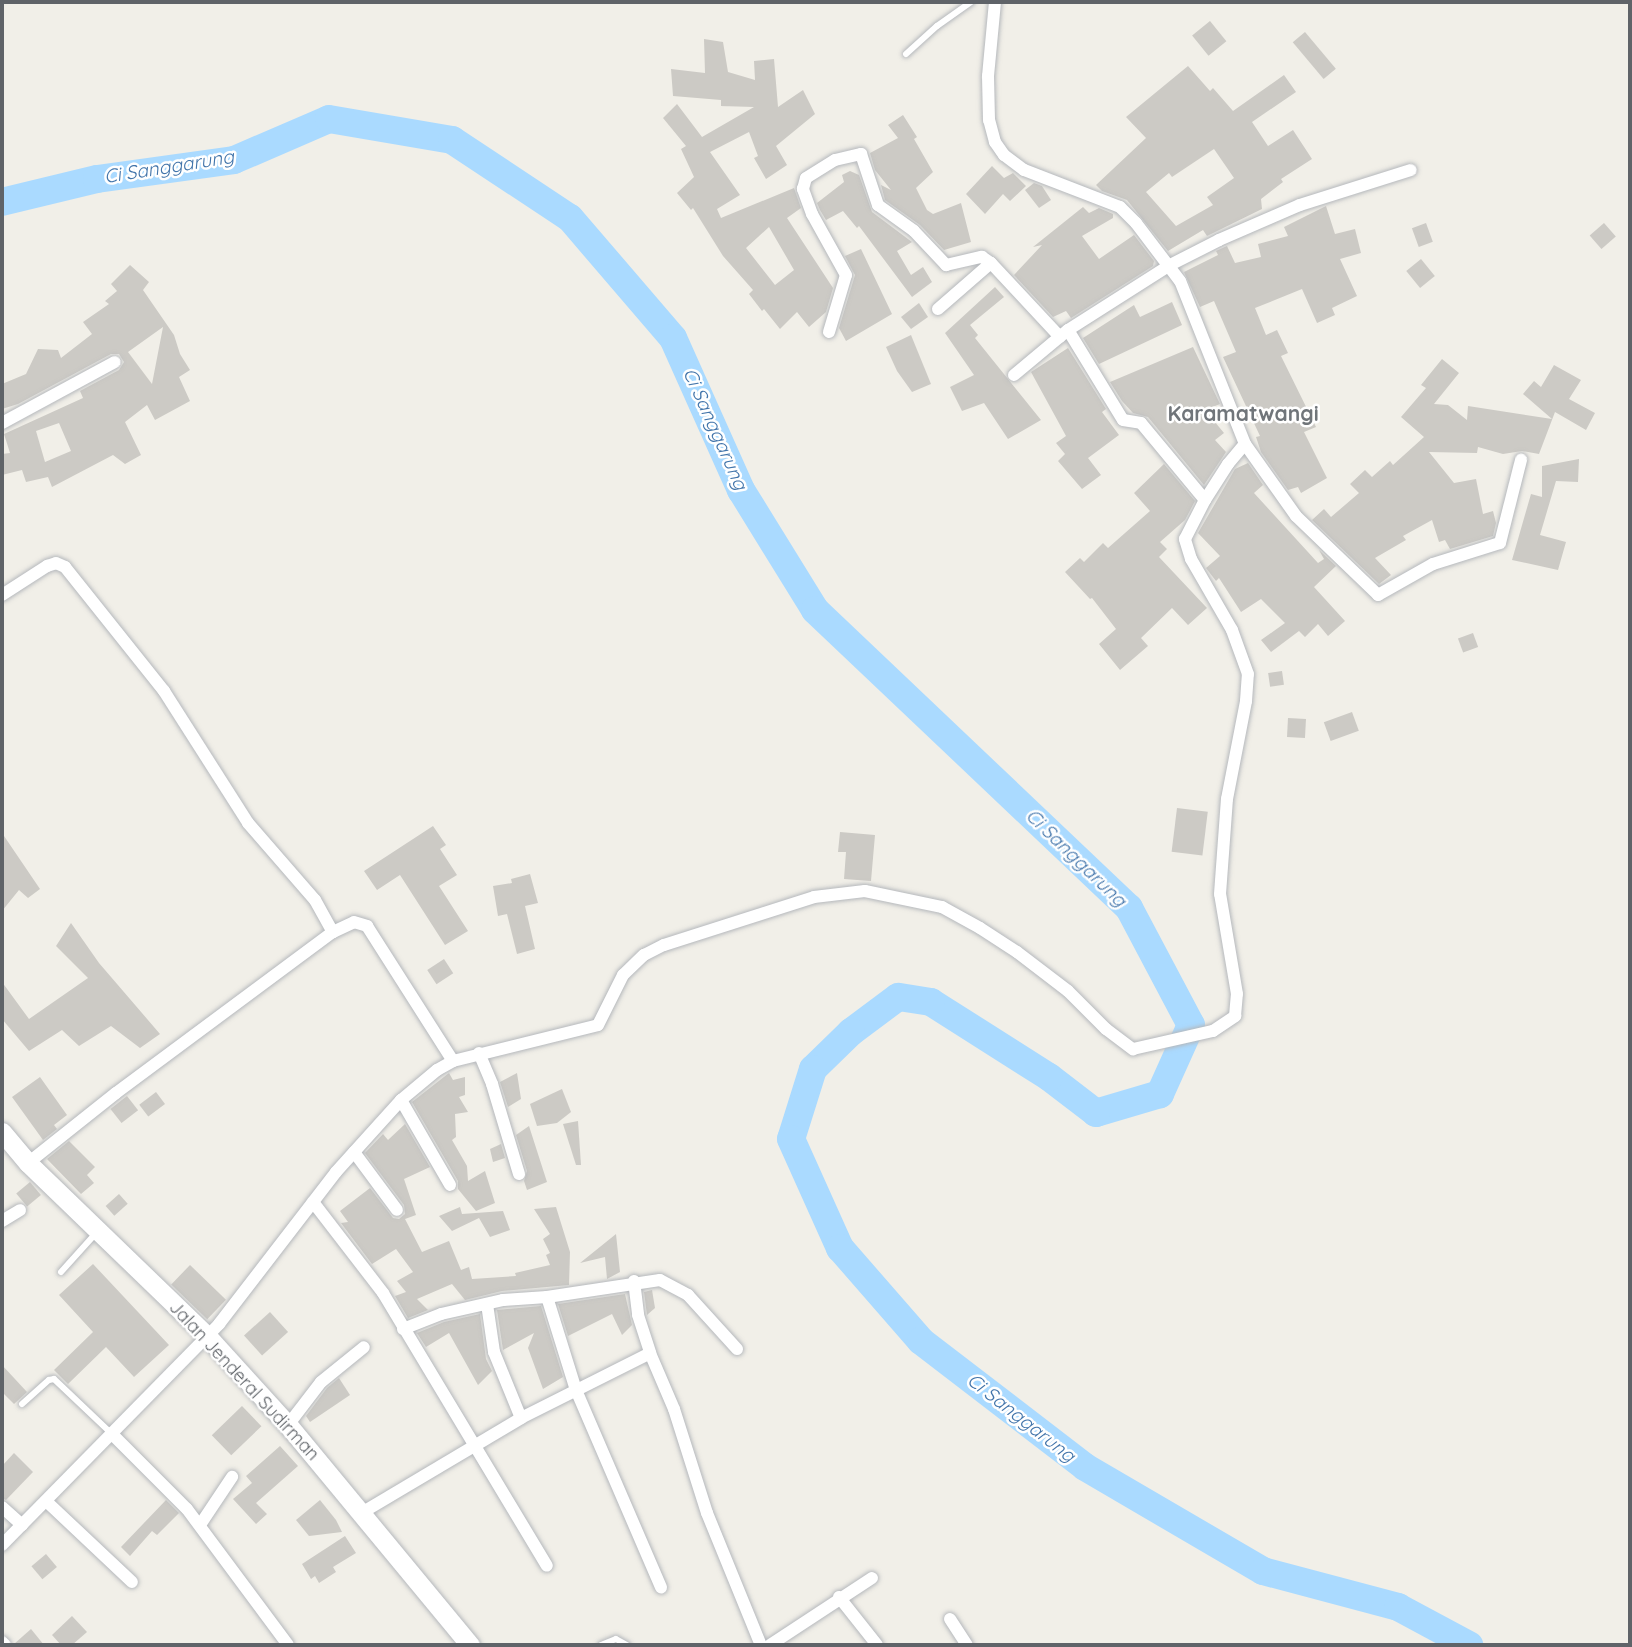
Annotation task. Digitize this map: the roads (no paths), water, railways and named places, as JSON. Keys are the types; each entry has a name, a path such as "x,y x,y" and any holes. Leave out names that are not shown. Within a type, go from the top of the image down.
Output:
{"main road":[{"name":"Jalan Jenderal Sudirman","path":"2,1132 28,1163 207,1336 363,1512 470,1645"}],"street":[{"path":"995,2 988,76 989,120 995,142 1009,160 1036,177 1120,207 1136,223 1180,281 1245,444 1296,516 1378,595 1433,564 1500,543 1521,460"},
{"path":"829,332 846,275 812,214 803,189 806,178 835,160 861,154 878,205 914,231 946,265 982,257 991,263 1064,333 1123,420 1141,423 1205,500"},
{"path":"1014,375 1064,333 1170,265 1219,240 1300,205 1412,170"},
{"path":"938,309 991,263"},
{"path":"2,423 115,362"},
{"path":"2,1545 234,1306 313,1202 401,1101 437,1070 453,1061 598,1025 623,975 644,955 664,945 814,897 850,890 914,899 959,916 1017,952 1133,1049 1213,1031 1235,1016 1237,994 1220,894 1227,799 1246,701 1248,674 1232,630 1186,549 1187,532 1205,500 1245,444"},
{"path":"2,595 47,566 56,563 65,567 164,691 248,823 314,900 333,932"},
{"path":"28,1163 116,1093 333,932 354,922 367,926 453,1061"},
{"path":"479,1054 492,1084 519,1174"},
{"path":"401,1101 450,1185"},
{"path":"354,1152 397,1210"},
{"path":"313,1202 366,1268 476,1445 547,1566"},
{"path":"2,1221 20,1210"},
{"path":"402,1325 487,1304 547,1297 634,1281 660,1280 678,1288 697,1303 737,1349"},
{"path":"634,1281 638,1315 650,1353 674,1409 707,1513 761,1645"},
{"path":"547,1297 576,1390 661,1587"},
{"path":"487,1304 494,1352 521,1418"},
{"path":"281,1418 364,1348"},
{"path":"363,1512 521,1418 650,1353"},
{"path":"111,1433 194,1517 288,1645"},
{"path":"194,1517 232,1477"},
{"path":"46,1501 132,1582"},
{"path":"2,1507 22,1525"},
{"path":"770,1645 839,1597 872,1578"},
{"path":"839,1597 877,1645"},
{"path":"950,1619 967,1645"}],"lane":[{"path":"906,54 937,26 971,2"},
{"path":"61,1272 98,1231"},
{"path":"22,1404 49,1380 54,1379 111,1433"},
{"path":"601,1645 616,1639 627,1645"}],"waterway":[{"name":"Ci Sanggarung","path":"2,202 97,179 234,160 329,119 452,140 570,218 673,338 741,490 815,610 1129,908 1191,1025 1160,1094 1096,1113 1049,1077 931,1002 898,997 851,1032 813,1069 791,1139 840,1248 921,1341 1085,1467 1263,1571 1398,1607 1469,1645"}],"district":[{"name":"Karamatwangi","path":"1243,413"}]}
